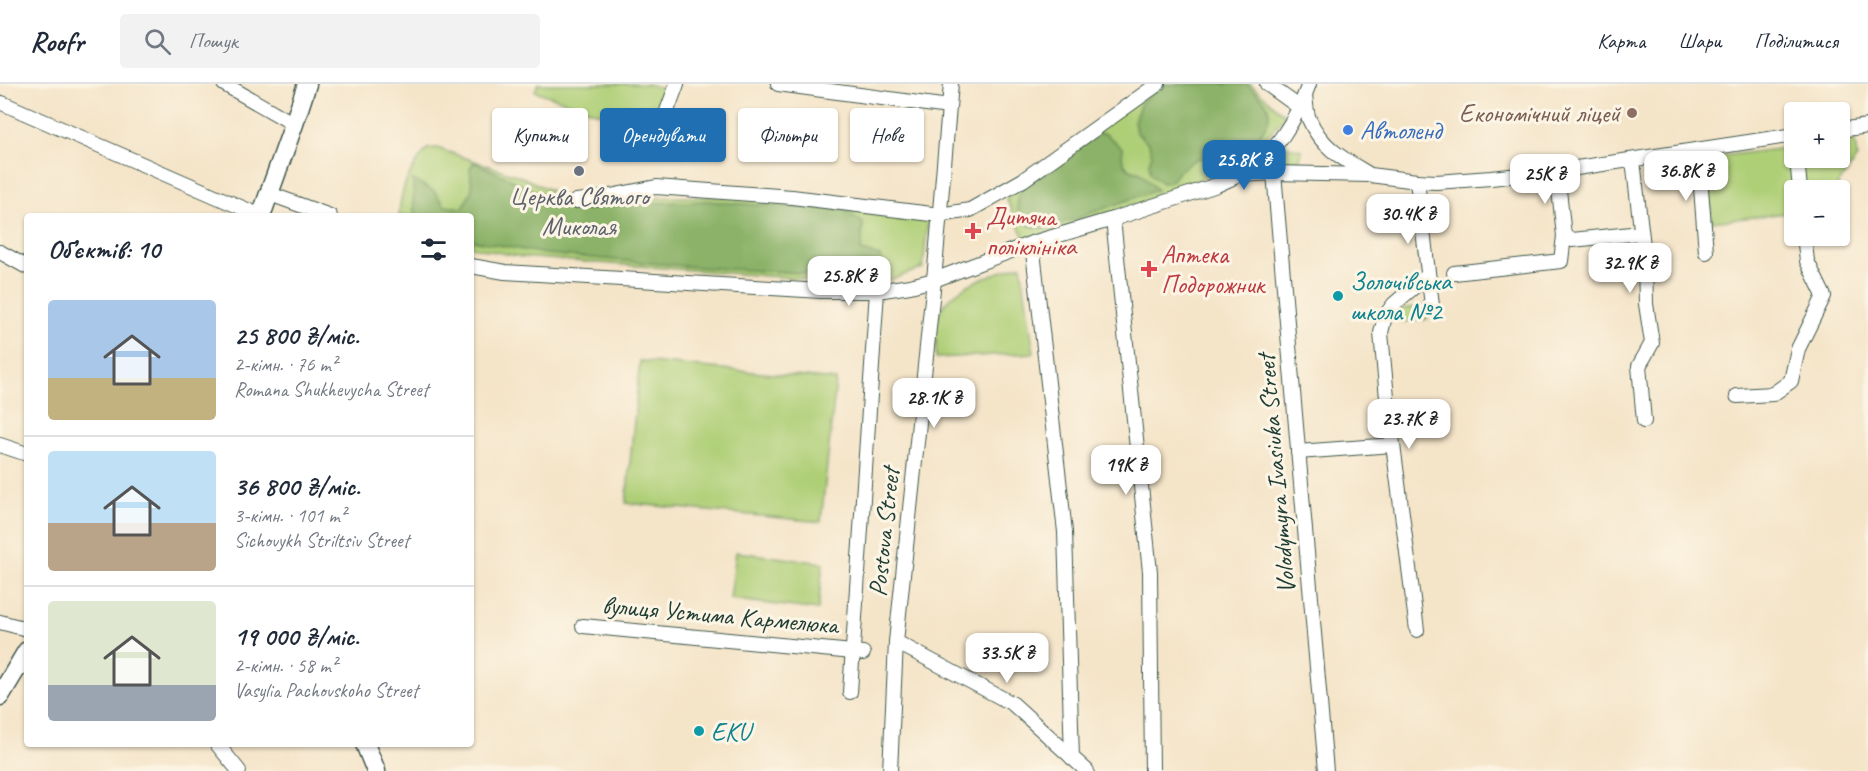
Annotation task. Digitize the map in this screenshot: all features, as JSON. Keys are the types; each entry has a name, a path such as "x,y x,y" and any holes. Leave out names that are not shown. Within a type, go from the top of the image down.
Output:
{"main road":[{"path":"262,213 307,84"},
{"path":"0,696 24,656"},
{"path":"366,747 376,771"}],"street":[{"path":"224,84 294,124"},
{"path":"668,108 677,84"},
{"path":"778,84 949,107"},
{"name":"Postova Street","path":"890,771 896,642 934,280 951,84"},
{"path":"576,201 595,200 657,188 792,197 940,215 970,210 1023,180 1158,84"},
{"path":"1267,84 1304,95"},
{"path":"1304,95 1308,118 1322,140 1335,154 1370,175"},
{"path":"474,267 505,272 821,291 877,291 910,286 934,280 1032,243 1113,219 1239,176 1257,165 1281,138 1304,95"},
{"path":"2,103 254,213"},
{"path":"1850,128 1868,126"},
{"path":"1239,176 1274,173 1370,175 1417,182 1491,178 1557,171 1784,137"},
{"path":"1698,150 1706,252"},
{"path":"1632,160 1652,343 1639,366 1644,421"},
{"path":"1454,273 1561,261 1564,236 1557,171"},
{"name":"Volodymyra Ivasiuka Street","path":"1274,173 1326,771"},
{"path":"1417,182 1432,305"},
{"path":"270,194 322,213"},
{"path":"1113,219 1150,572 1152,771"},
{"path":"1564,236 1572,240 1641,233"},
{"path":"1032,243 1065,532 1072,758"},
{"path":"1737,396 1773,394 1791,381 1798,349 1824,296 1806,261 1805,246"},
{"path":"0,252 24,265"},
{"path":"1417,630 1381,333 1385,316 1394,304 1428,275"},
{"name":"вулиця Устима Кармелюка","path":"850,692 858,652 877,291"},
{"path":"0,445 24,453"},
{"path":"1298,452 1393,445"},
{"path":"0,622 24,628"},
{"name":"вулиця Устима Кармелюка","path":"583,626 858,652"},
{"path":"896,642 1013,705 1087,771"},
{"path":"219,747 239,771"}],"green space":[{"path":"538,84 648,84 665,89 658,108 600,108 600,114 535,91"},
{"path":"1153,84 1250,84 1286,116 1243,161 1109,217 1025,240 1006,198"},
{"path":"1162,84 1246,84 1268,108 1268,122 1243,154 1196,159 1178,172 1170,182 1162,183 1151,174 1149,163 1152,155 1149,144 1136,132 1134,121 1141,103"},
{"path":"1097,133 1106,134 1123,149 1122,158 1127,168 1139,171 1157,190 1046,229 1026,223 1018,210 1018,199 1022,188"},
{"path":"1855,140 1857,158 1850,168 1850,141"},
{"path":"1287,146 1302,150 1298,165 1283,161"},
{"path":"437,148 524,178 569,199 764,196 928,220 923,268 890,280 807,279 522,257 474,248 474,213 399,213 404,188 411,172 427,149"},
{"path":"1784,148 1784,168 1850,168 1841,180 1784,180 1784,213 1712,222 1705,158"},
{"path":"474,162 568,207 706,201 844,209 863,223 861,251 880,256 887,275 851,276 697,267 545,254 474,241 474,213 414,213 413,180 434,191 445,206 463,208 472,189 470,168"},
{"path":"1021,265 1034,353 936,358 937,320 949,299 960,290 984,278"},
{"path":"1426,306 1427,319 1402,322 1400,309"},
{"path":"640,361 836,380 821,522 626,503"},
{"path":"736,552 823,563 818,610 730,599"}],"place":[{"name":"Економічний ліцей","path":"1632,113"},
{"name":"Автоленд","path":"1348,130"},
{"name":"Церква Святого Миколая","path":"579,171"},
{"name":"Дитяча поліклініка","path":"973,231"},
{"name":"Аптека Подорожник","path":"1149,269"},
{"name":"Золочівська школа №2","path":"1338,296"},
{"name":"EKU","path":"699,731"}]}
